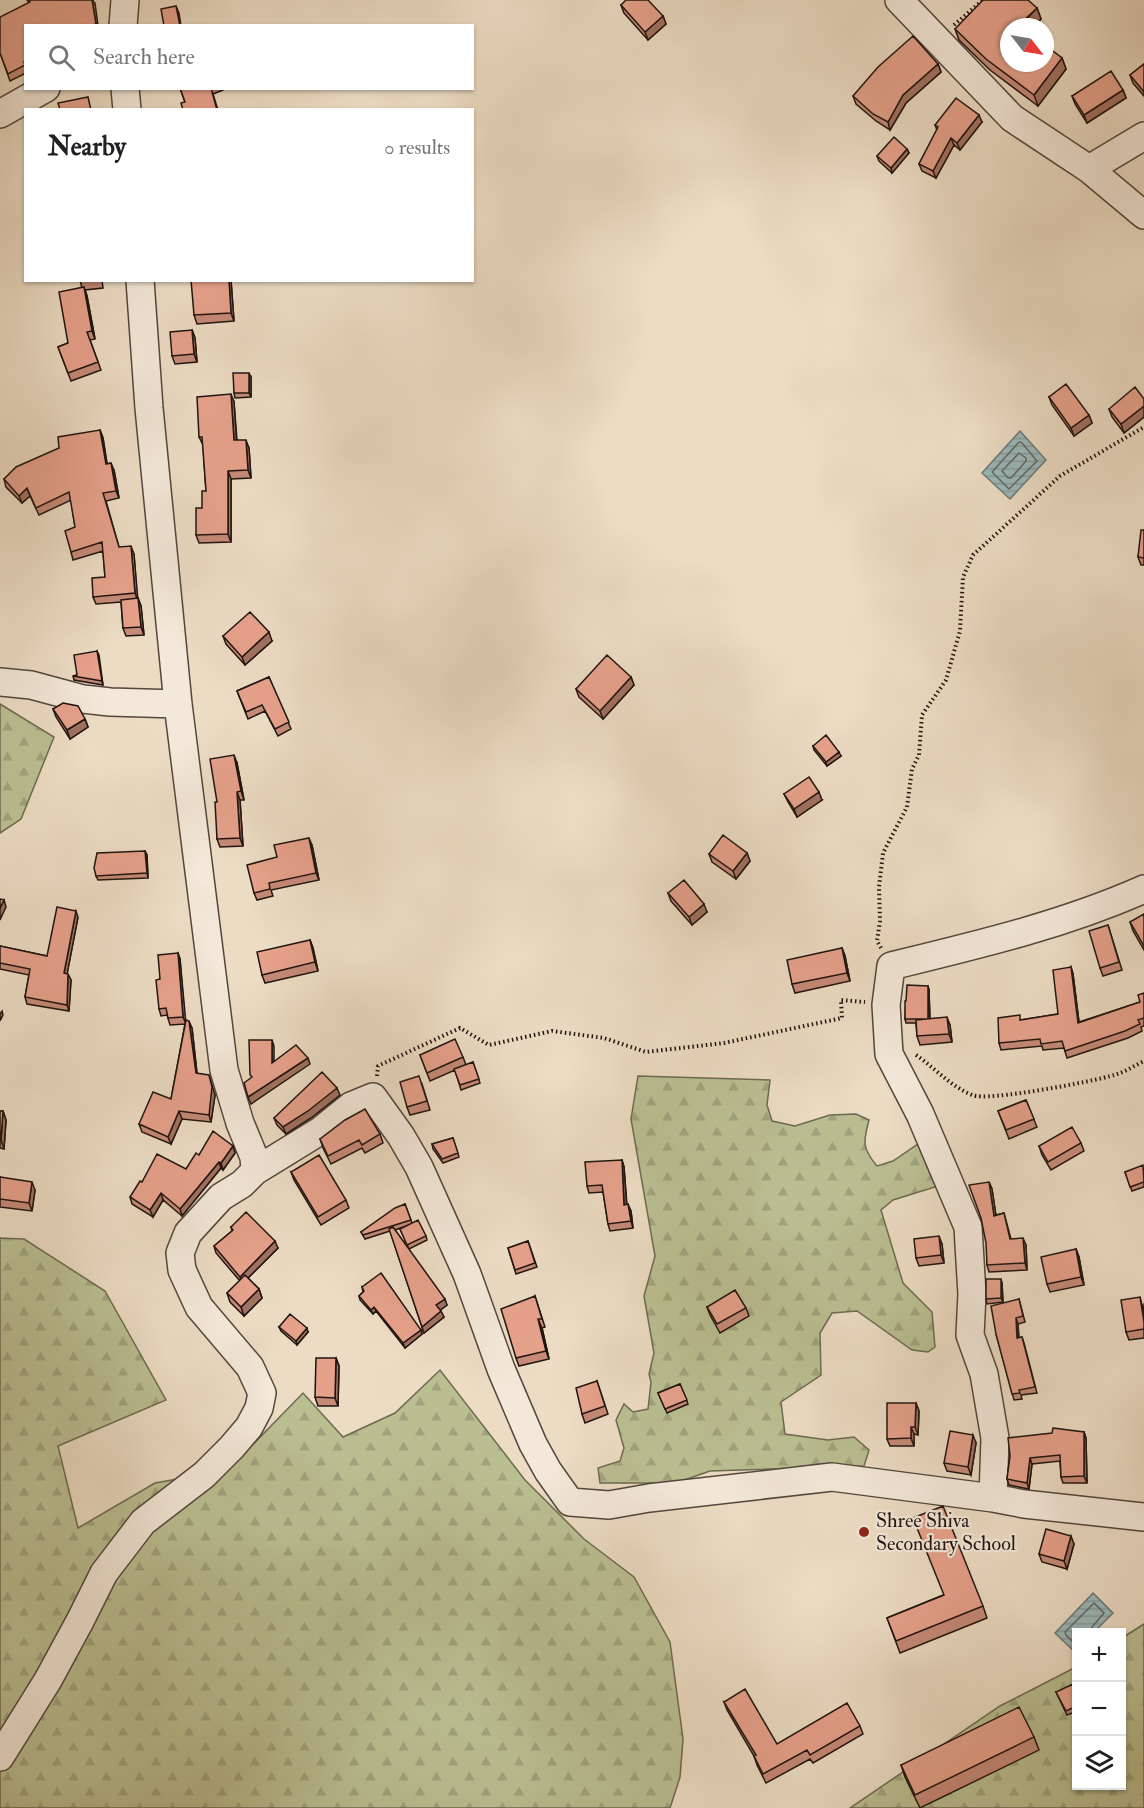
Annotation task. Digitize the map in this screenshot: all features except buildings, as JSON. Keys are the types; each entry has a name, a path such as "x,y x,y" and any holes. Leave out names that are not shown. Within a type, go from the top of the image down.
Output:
{"street":[{"path":"123,24 125,0"},
{"path":"899,0 1012,118 1089,169 1144,215"},
{"path":"0,114 42,90"},
{"path":"125,90 127,108"},
{"path":"1089,169 1144,136"},
{"path":"140,282 149,408 178,704 224,1070 240,1124 254,1156 255,1171"},
{"path":"0,682 31,685 83,699 178,704"},
{"path":"993,1498 995,1437 984,1374 970,1335 972,1294 968,1227 920,1114 889,1054 886,1005 891,966 1012,937 1122,899 1144,889"},
{"path":"0,1757 48,1680 104,1573 143,1522 204,1475 232,1447 249,1427 259,1408 262,1393 250,1367 199,1307 182,1270 180,1253 188,1233 221,1197 242,1184 255,1171 320,1131 351,1107 373,1097 401,1136 419,1167 467,1274 501,1368 533,1444 548,1471 570,1502 609,1505 649,1498 832,1477 1024,1504 1144,1517"}],"path":[{"path":"938,39 983,0"},
{"path":"891,966 877,941 883,853 907,807 912,769 920,755 922,715 946,680 960,631 963,577 974,555 1060,476 1144,427"},
{"path":"373,1097 378,1066 460,1028 489,1045 552,1031 604,1038 646,1052 724,1043 842,1018 841,1000 886,1005"},
{"path":"889,1054 912,1052 952,1084 975,1097 1035,1091 1116,1075 1144,1061"}],"green space":[{"path":"0,704 54,737 21,819 0,833"},
{"path":"638,1076 770,1080 767,1105 772,1121 795,1126 830,1115 856,1114 869,1120 865,1144 877,1166 893,1161 918,1144 929,1158 935,1176 935,1187 893,1200 881,1210 903,1283 932,1312 935,1347 928,1352 912,1350 857,1311 832,1313 820,1333 821,1375 781,1402 785,1434 828,1440 854,1437 869,1450 864,1466 710,1471 676,1483 600,1483 598,1468 620,1461 624,1448 616,1420 624,1404 633,1412 648,1409 651,1382 649,1374 654,1353 644,1296 655,1256 631,1119"},
{"path":"0,1238 24,1239 105,1291 166,1400 58,1446 78,1528 155,1483 228,1470 303,1393 343,1437 395,1413 440,1370 525,1480 584,1539 634,1577 670,1642 683,1739 680,1777 670,1808 0,1808"},
{"path":"1144,1624 1144,1808 850,1808 1000,1706 1072,1669 1072,1790 1126,1790 1126,1635"}],"water":[{"path":"1020,431 1046,460 1010,499 982,473"},
{"path":"1093,1593 1113,1613 1098,1628 1072,1628 1072,1649 1055,1633"}],"place":[{"name":"Shree Shiva Secondary School","path":"864,1532"}]}
